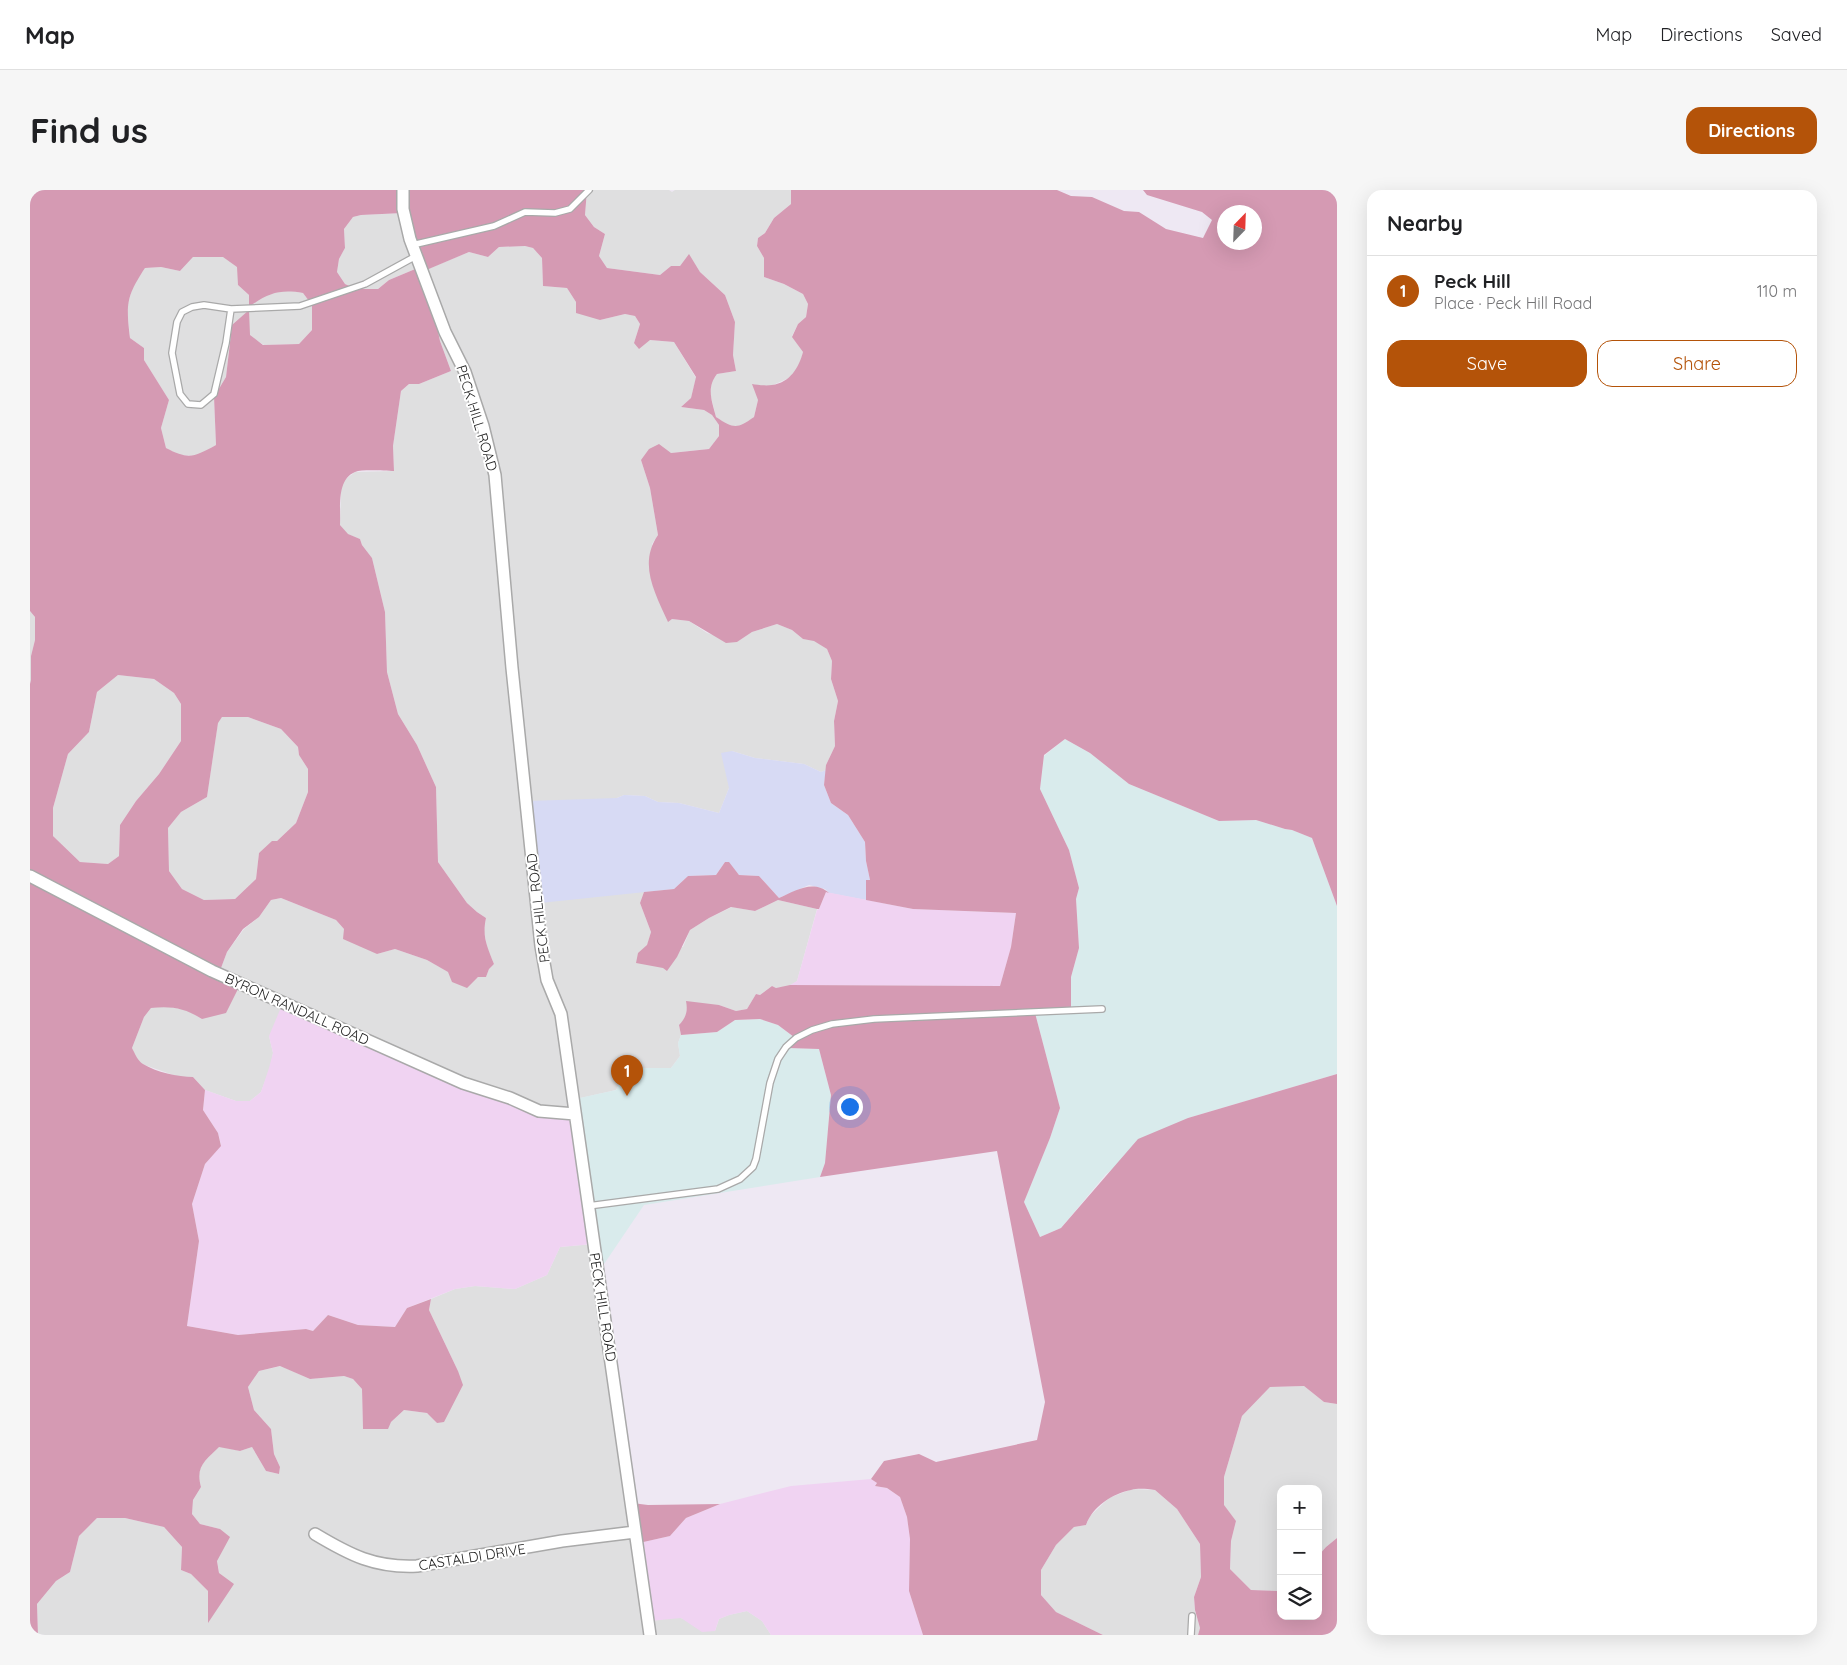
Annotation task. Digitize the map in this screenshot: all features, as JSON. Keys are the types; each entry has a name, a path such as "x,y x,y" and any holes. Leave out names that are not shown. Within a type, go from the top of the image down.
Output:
{"street":[{"name":"PECK HILL ROAD","path":"403,190 403,209 414,251 445,332 465,372 495,476 512,668 541,946 547,980 561,1014 650,1635"},
{"name":"BYRON RANDALL ROAD","path":"30,876 212,971 463,1083 510,1098 539,1111 575,1114"},
{"name":"CASTALDI DRIVE","path":"315,1534 342,1550 362,1558 396,1567 418,1566 562,1541 635,1532"}],"lane":[{"path":"231,309 226,343 214,394 201,405 188,404 180,394 172,353 177,322 182,312 192,307 204,305 231,309 300,306 364,284 414,251 494,226 525,212 555,213 570,209 589,190"},
{"path":"588,1206 718,1189 740,1179 752,1167 756,1159 770,1083 778,1059 786,1047 796,1038 812,1030 832,1024 874,1019 1102,1009"},
{"path":"1191,1635 1192,1616"}],"shaded area":[{"path":"30,190 587,190 585,215 594,227 605,234 599,256 607,268 660,275 671,266 680,266 689,254 700,272 725,295 735,322 733,355 736,371 717,374 712,384 711,395 716,417 727,424 735,426 743,424 754,417 758,400 752,384 778,384 789,378 796,369 803,352 792,337 798,324 806,317 808,304 803,294 784,284 764,277 764,258 757,246 758,238 765,233 774,218 791,204 791,190 1057,190 1071,196 1092,197 1124,211 1139,212 1166,229 1203,238 1212,220 1202,212 1147,195 1143,190 1329,190 1337,198 1337,906 1312,838 1256,820 1219,821 1129,784 1090,753 1065,739 1044,755 1040,789 1069,850 1079,888 1076,899 1079,948 1071,977 1071,1009 1035,1013 1060,1108 1024,1202 1040,1237 1061,1228 1138,1139 1188,1118 1337,1074 1337,1404 1324,1402 1304,1386 1270,1387 1242,1416 1224,1477 1224,1505 1236,1521 1231,1541 1230,1569 1251,1590 1277,1591 1277,1620 1322,1620 1322,1552 1337,1538 1337,1635 1198,1635 1200,1628 1194,1597 1201,1577 1200,1544 1177,1509 1155,1490 1134,1489 1110,1498 1093,1512 1086,1525 1074,1527 1056,1545 1041,1570 1041,1595 1056,1612 1103,1635 923,1635 909,1591 910,1539 907,1517 900,1497 887,1488 875,1486 877,1483 871,1479 884,1461 919,1454 936,1462 1037,1440 1045,1402 997,1151 820,1177 825,1163 831,1095 819,1049 788,1048 794,1037 778,1025 760,1019 735,1020 717,1032 681,1035 679,1025 686,1014 686,1001 719,1005 736,1011 747,1009 756,994 760,995 772,986 776,988 790,985 1000,986 1011,947 1016,913 913,909 866,900 866,880 870,880 865,842 848,815 831,803 824,785 826,765 835,746 834,721 838,701 831,679 832,661 827,649 814,641 803,639 792,630 777,624 752,632 737,642 726,643 689,621 672,619 668,622 654,589 649,568 649,557 658,535 650,488 641,460 649,449 659,444 671,453 709,449 719,436 719,425 712,415 704,410 681,407 691,398 696,377 674,342 650,340 639,349 634,343 640,324 635,316 625,314 600,320 576,313 576,302 567,288 543,286 542,258 533,248 525,246 499,247 488,257 469,252 424,271 440,341 451,371 419,384 409,384 401,391 393,446 394,471 368,470 355,472 345,481 340,503 340,525 348,534 360,539 362,545 372,558 385,612 387,672 398,714 417,745 436,787 438,862 467,903 486,918 485,936 494,964 489,969 486,977 478,977 467,988 452,982 448,972 427,960 395,949 377,954 343,939 344,929 336,920 281,898 271,900 259,917 243,929 227,952 218,976 239,987 226,1013 202,1019 178,1009 165,1007 151,1008 144,1017 132,1048 143,1064 167,1074 193,1077 205,1090 203,1110 218,1133 221,1146 205,1164 192,1204 199,1241 187,1326 238,1335 306,1329 313,1331 328,1315 358,1325 395,1327 407,1308 431,1299 429,1310 463,1385 444,1422 437,1423 427,1413 404,1410 391,1422 388,1429 363,1429 362,1389 353,1379 344,1376 310,1379 280,1366 259,1371 248,1387 254,1410 271,1429 274,1454 280,1467 279,1474 266,1471 252,1447 240,1451 219,1447 203,1464 199,1474 201,1487 193,1500 192,1514 200,1524 220,1529 230,1537 217,1561 219,1573 234,1584 208,1623 208,1591 191,1574 181,1570 182,1547 164,1527 125,1518 97,1518 79,1536 70,1572 56,1581 37,1604 38,1635 30,1635 30,684 31,656 35,640 35,617 30,611","holes":["403,213 420,267 389,280 378,289 356,289 345,284 337,272 339,259 345,248 344,229 353,217","193,257 223,257 237,267 238,285 249,295 249,307 262,298 275,293 303,293 312,305 312,330 299,344 263,345 250,335 249,310 232,325 226,377 214,397 216,445 191,456 166,448 161,428 169,400 144,360 144,348 130,338 128,309 134,286 145,268 161,267 180,271","118,675 154,679 174,693 181,704 181,741 159,774 136,801 120,825 119,856 108,864 80,862 53,836 53,808 68,754 89,732 97,692","222,717 248,717 281,729 298,747 299,755 308,769 308,792 296,823 277,841 272,841 259,853 256,879 235,899 204,900 182,889 169,871 168,828 181,812 207,797 218,723"]},
{"path":"587,190 669,190 672,192 675,190 791,190 791,204 774,218 765,233 758,238 757,246 764,258 764,277 784,284 803,294 808,304 806,317 798,324 792,336 803,352 800,366 789,378 773,385 758,400 754,417 742,426 730,427 716,417 710,393 712,381 717,374 736,371 733,355 735,322 725,295 700,272 689,255 680,266 671,266 660,275 607,268 599,256 605,234 594,227 585,215"},
{"path":"404,213 420,267 389,280 378,289 356,289 345,284 337,272 339,259 345,248 344,229 353,217"},
{"path":"525,246 533,248 542,258 543,286 567,288 576,302 600,320 625,314 635,316 640,324 634,343 650,340 674,342 696,378 691,398 681,407 704,410 712,415 719,425 719,436 709,449 671,453 641,460 650,488 658,535 652,544 668,621 672,619 689,621 707,633 737,642 752,632 777,624 792,630 803,639 814,640 827,649 832,661 831,679 838,701 834,721 835,746 826,765 826,770 821,772 804,764 755,758 732,751 729,788 719,813 679,803 658,802 645,796 624,795 617,798 644,892 640,903 651,932 647,946 683,947 690,930 732,907 755,911 778,900 817,909 797,981 790,986 776,988 772,986 760,995 756,994 747,1009 736,1011 719,1005 687,1008 685,1019 679,1025 681,1035 678,1043 680,1056 671,1068 638,1068 630,1076 621,1080 616,1090 576,1099 576,1109 542,1110 269,1036 273,1053 270,1068 261,1092 250,1101 236,1101 205,1090 193,1077 179,1077 142,1064 135,1056 132,1048 144,1017 151,1008 166,1006 187,1010 202,1019 227,952 244,929 259,917 271,900 281,898 336,920 344,929 377,954 395,949 427,960 470,984 478,977 486,977 489,969 494,964 487,948 484,931 486,918 467,903 438,862 436,787 417,745 398,714 387,672 385,612 372,558 362,545 360,539 347,534 340,525 341,491 343,481 355,472 394,471 393,446 401,391 409,384 419,384 451,371 440,341 429,289 423,271 469,252 488,257 499,247"},
{"path":"193,257 224,257 238,267 238,285 249,295 250,306 265,295 288,290 303,293 312,305 312,330 299,344 264,345 232,325 226,377 214,397 216,445 197,456 179,455 166,448 161,428 169,400 144,360 144,348 130,338 127,307 133,286 145,268 161,267 180,271"},
{"path":"30,611 35,617 35,640 31,656 30,684"},
{"path":"118,675 154,679 174,693 181,704 181,741 159,774 136,801 120,825 119,856 108,864 80,862 53,836 53,808 68,754 89,732 97,692"},
{"path":"222,717 248,717 281,729 298,747 299,755 308,769 308,792 296,823 277,841 259,853 256,879 235,899 204,900 182,889 169,871 168,828 181,812 207,797 218,722"},
{"path":"1065,739 1090,753 1129,784 1219,821 1256,820 1312,838 1337,906 1337,1074 1188,1118 1106,1174 1061,1228 1040,1237 1024,1202 1060,1108 1035,1013 1071,1009 1071,977 1079,948 1076,899 1079,888 1069,850 1040,789 1044,756"},
{"path":"732,751 755,758 804,764 821,772 826,770 824,785 831,803 848,815 865,842 870,880 866,880 866,900 829,893 825,889 809,885 779,898 759,876 739,875 728,862 725,862 716,875 688,876 674,889 540,903 528,801 617,798 624,795 645,796 658,802 679,803 719,813 729,788 721,753"},
{"path":"725,862 729,862 739,875 759,876 779,898 810,887 817,887 829,893 826,892 819,909 778,900 755,911 731,907 690,930 677,957 667,971 663,968 636,963 638,953 647,945 651,932 640,903 644,892 674,889 688,876 716,875"},
{"path":"826,892 913,909 1016,913 1011,947 1000,986 790,985 797,981 817,910"},
{"path":"282,1005 542,1110 575,1113 593,1244 560,1247 547,1275 515,1289 475,1286 455,1289 407,1308 395,1327 358,1325 328,1315 313,1331 306,1329 238,1335 187,1326 199,1241 192,1204 205,1164 221,1145 218,1133 203,1110 205,1090 236,1101 250,1101 261,1092 273,1053 269,1036"},
{"path":"760,1019 778,1025 794,1037 788,1048 819,1049 831,1095 825,1163 820,1177 644,1205 600,1270 575,1099 616,1090 621,1080 630,1076 638,1068 671,1068 680,1056 678,1043 681,1035 717,1032 735,1020"},
{"path":"593,1244 635,1524 681,1618 715,1631 719,1619 747,1611 762,1621 771,1635 38,1635 37,1604 56,1581 70,1572 79,1536 97,1518 125,1518 164,1527 182,1547 181,1570 191,1574 208,1591 208,1622 216,1609 220,1529 200,1524 192,1514 193,1500 201,1487 198,1478 201,1465 219,1446 240,1451 252,1447 266,1471 279,1474 280,1467 274,1454 271,1429 254,1410 248,1387 259,1371 281,1366 310,1379 344,1376 353,1379 362,1389 363,1429 391,1422 404,1410 427,1413 437,1423 458,1371 429,1310 431,1299 455,1289 475,1286 515,1289 547,1275 560,1247"},
{"path":"1304,1386 1324,1402 1337,1404 1337,1538 1322,1552 1322,1485 1277,1485 1277,1591 1251,1590 1230,1569 1231,1541 1236,1521 1224,1506 1224,1477 1242,1416 1270,1387"},
{"path":"871,1479 877,1483 875,1486 887,1488 900,1497 907,1517 910,1539 909,1591 923,1635 771,1635 762,1621 747,1611 719,1619 715,1631 702,1632 681,1618 650,1621 639,1543 670,1536 686,1518 720,1504 791,1486"},
{"path":"1132,1489 1155,1490 1177,1509 1200,1544 1201,1577 1194,1597 1200,1628 1198,1635 1103,1635 1056,1612 1041,1595 1041,1570 1056,1545 1074,1527 1086,1525 1090,1516 1109,1498"},
{"path":"632,1503 648,1505 720,1504 686,1518 670,1536 639,1543"}],"place":[{"name":"Peck Hill","path":"627,1096"}]}
